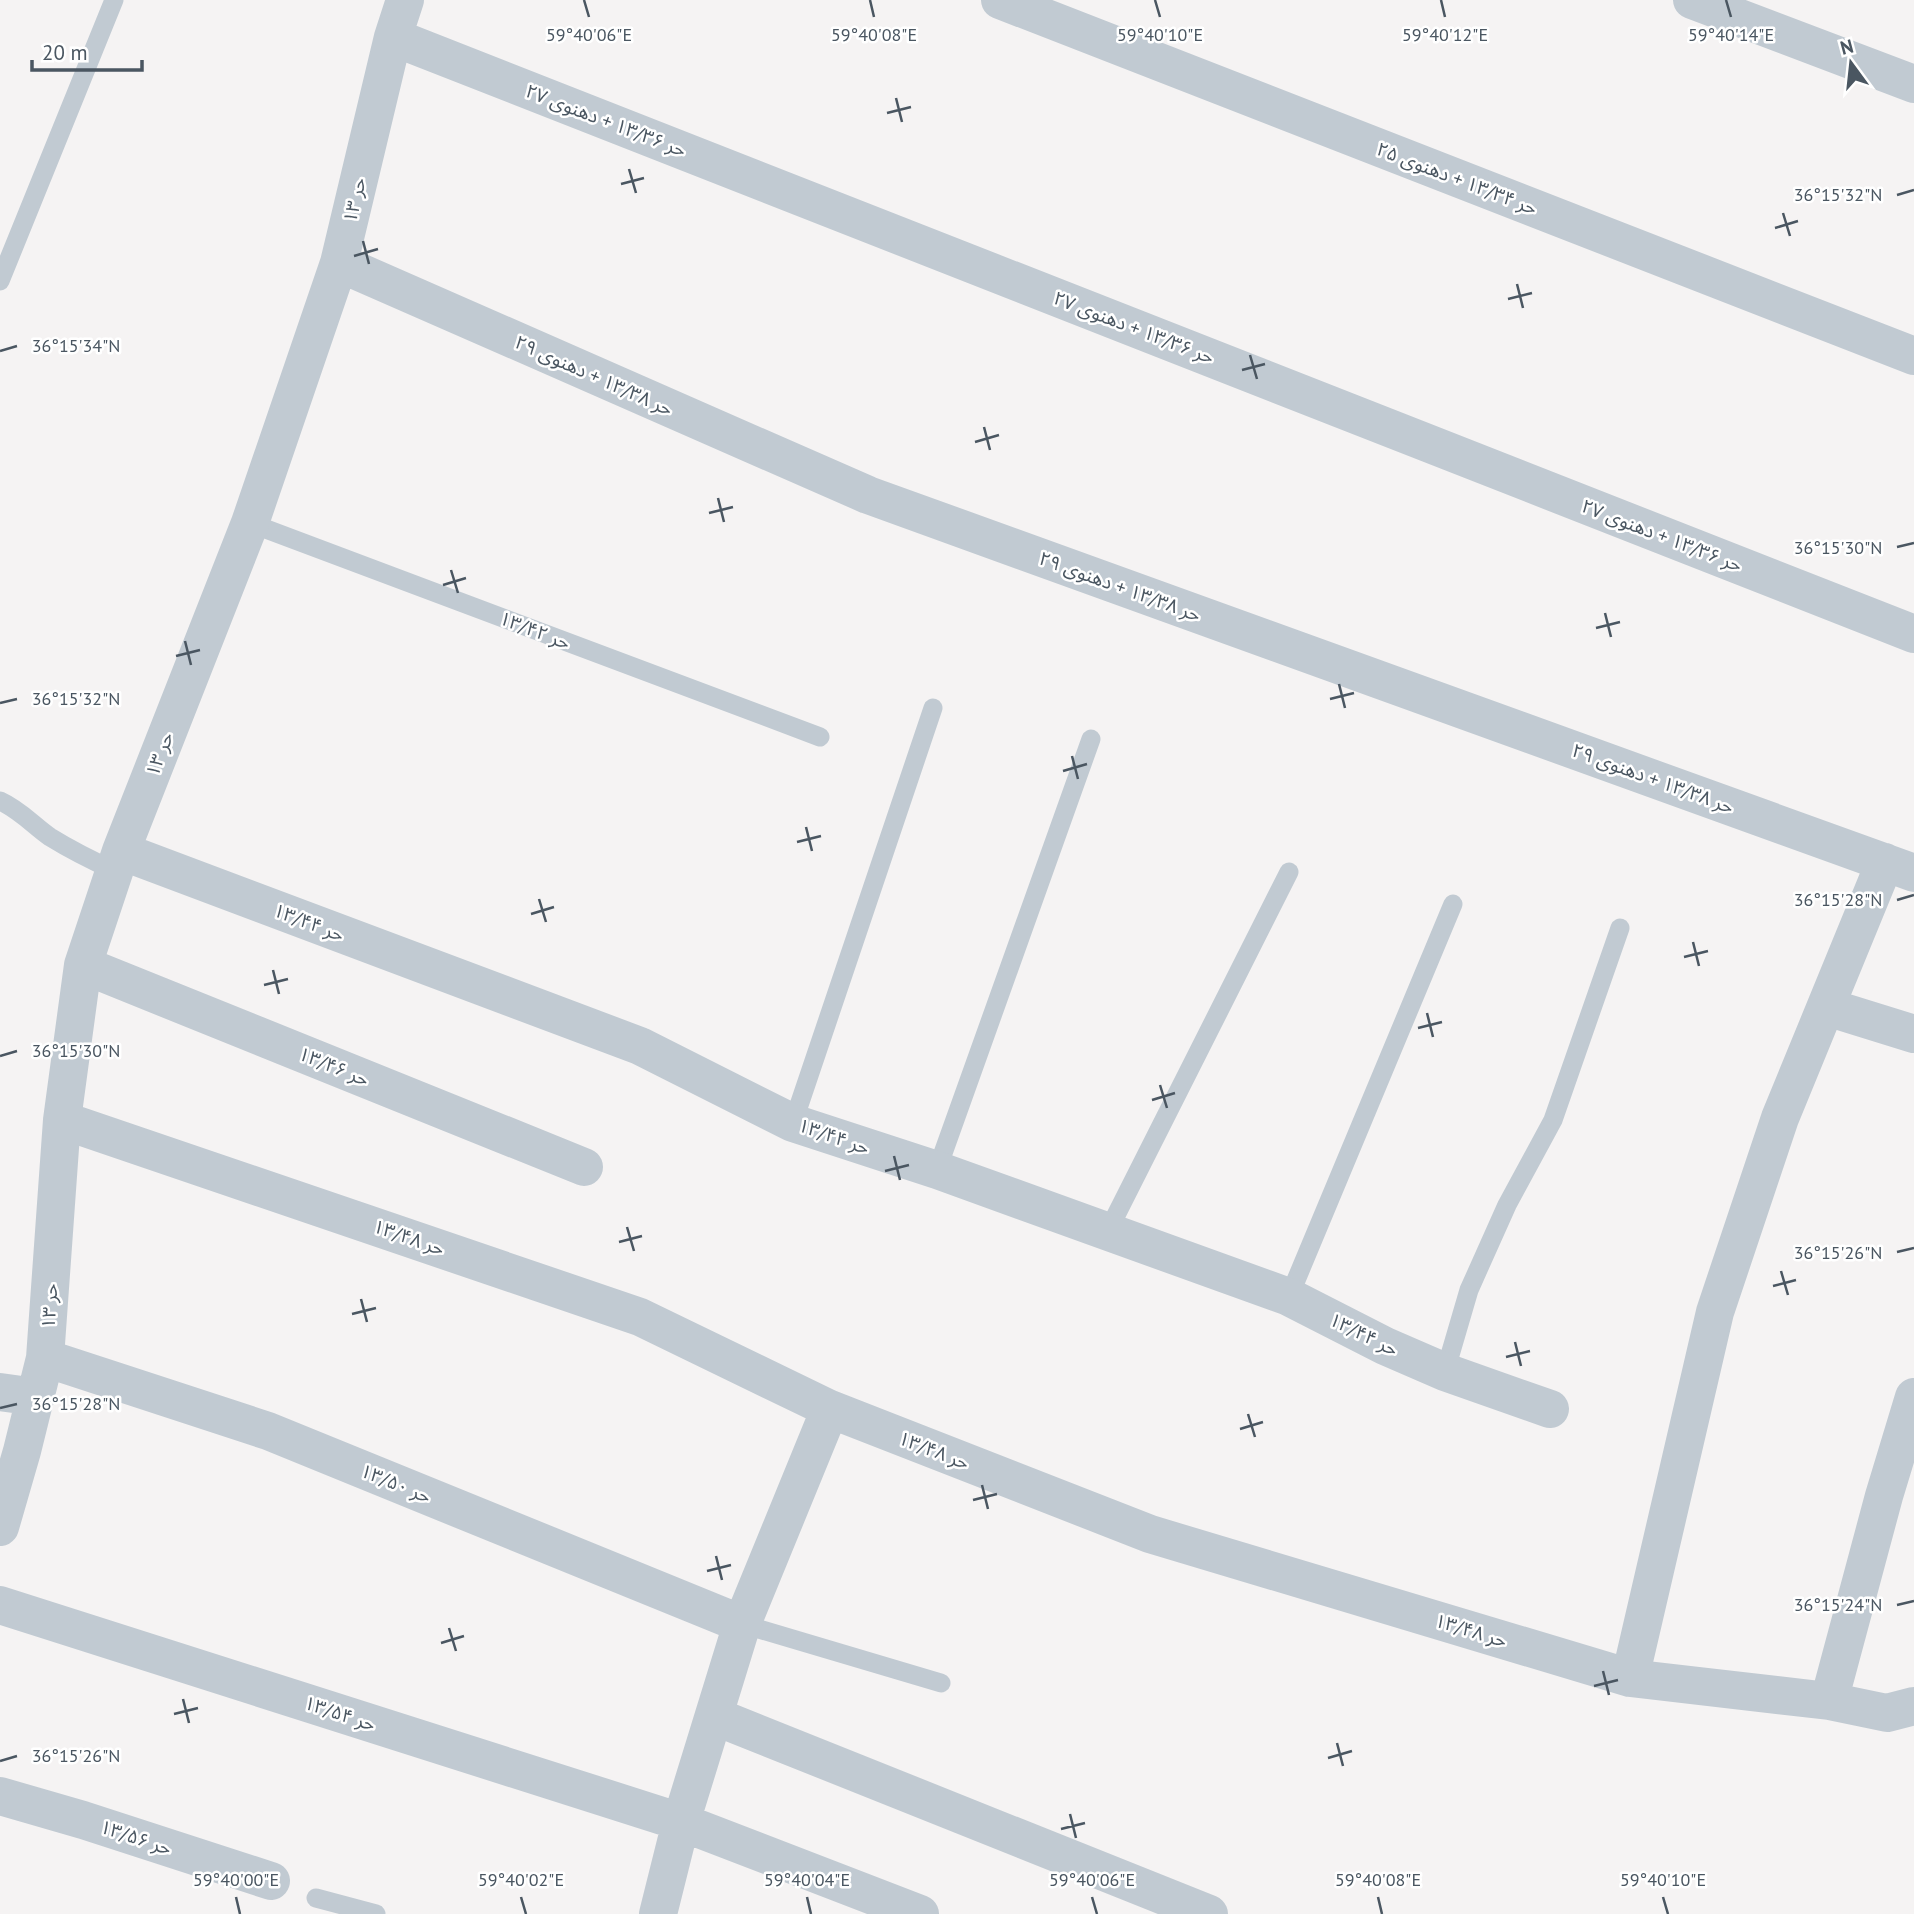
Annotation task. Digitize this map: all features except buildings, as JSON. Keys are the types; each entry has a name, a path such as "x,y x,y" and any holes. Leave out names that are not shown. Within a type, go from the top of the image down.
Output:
{"street":[{"name":"حر ۱۳","path":"0,1527 18,1394 45,1358 62,1120 83,965 118,861 250,523 339,263 393,37 405,0"},
{"name":"حر ۱۳/۳۴ + دهنوی ۲۵","path":"1000,0 1914,356"},
{"path":"1692,0 1914,84"},
{"name":"حر ۱۳/۳۶ + دهنوی ۲۷","path":"393,37 1914,634"},
{"name":"حر ۱۳/۳۸ + دهنوی ۲۹","path":"339,263 868,495 1900,867"},
{"name":"حر ۱۳/۴۴","path":"118,861 640,1046 793,1123 937,1170 1289,1297 1385,1346 1445,1372 1550,1409"},
{"path":"1630,1678 1715,1312 1780,1118 1827,1007 1900,867"},
{"name":"حر ۱۳/۴۶","path":"83,965 584,1167"},
{"path":"1827,1007 1914,1034"},
{"name":"حر ۱۳/۴۸","path":"62,1120 640,1317 830,1409 1150,1534 1630,1678 1829,1701 1887,1713 1914,1706"},
{"name":"حر ۱۳/۵۰","path":"45,1358 268,1431 742,1624"},
{"path":"1829,1701 1884,1496 1914,1397"},
{"path":"658,1914 681,1822 742,1624 830,1409"},
{"name":"حر ۱۳/۵۴","path":"0,1605 681,1822 920,1914"},
{"path":"714,1716 1209,1914"},
{"name":"حر ۱۳/۵۶","path":"0,1797 83,1820 271,1881"}],"lane":[{"path":"0,281 114,0"},
{"name":"حر ۱۳/۴۲","path":"250,523 821,737"},
{"path":"793,1123 933,708"},
{"path":"937,1170 1091,739"},
{"path":"0,801 13,807 49,836 88,859 118,861"},
{"path":"1107,1233 1289,872"},
{"path":"1289,1297 1453,904"},
{"path":"1445,1372 1469,1290 1507,1205 1553,1119 1620,928"},
{"path":"742,1624 941,1683"},
{"path":"316,1898 376,1914"}]}
